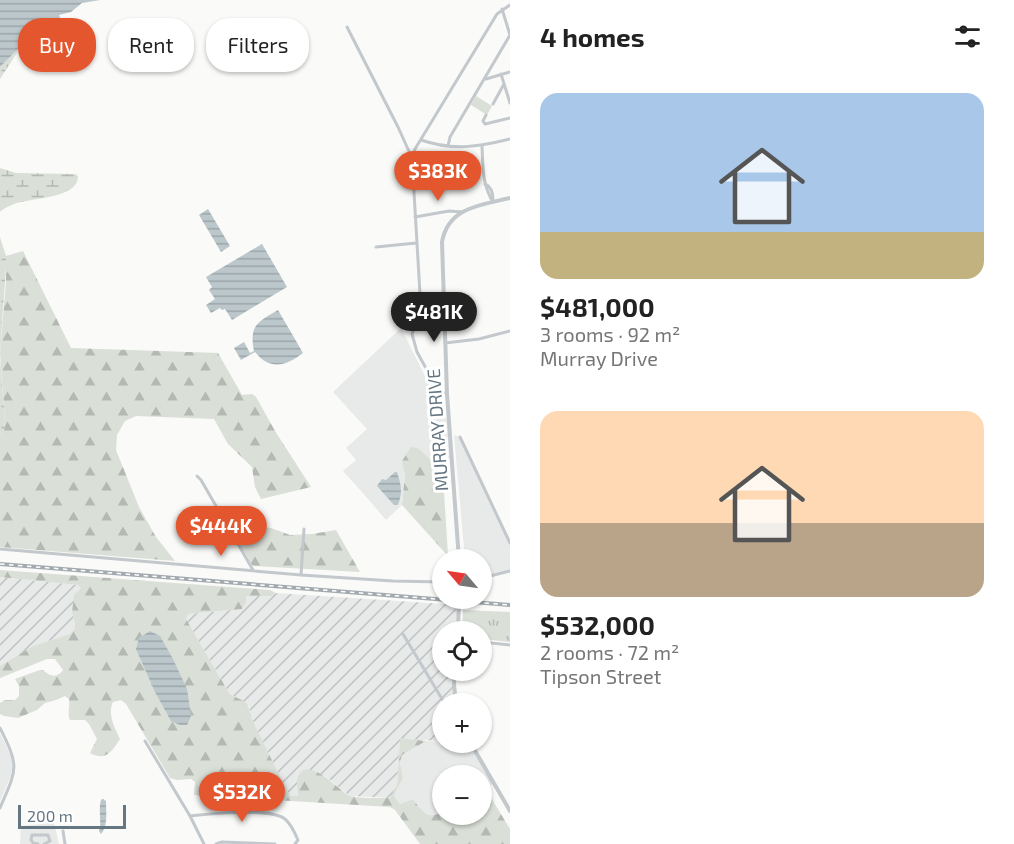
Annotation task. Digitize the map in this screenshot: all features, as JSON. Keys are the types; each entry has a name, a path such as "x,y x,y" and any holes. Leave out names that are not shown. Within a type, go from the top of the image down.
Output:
{"street":[{"path":"412,158 497,14 510,5"},
{"path":"448,146 450,137 510,35 502,9"},
{"path":"347,27 412,158 421,311 412,334 417,352 438,390 447,394"},
{"path":"484,79 510,72"},
{"path":"501,74 510,103"},
{"path":"493,104 504,84"},
{"path":"486,115 483,121 485,124 510,118"},
{"path":"421,140 465,147 482,146 510,139"},
{"path":"482,146 483,171 488,193 493,202"},
{"path":"415,217 448,211 462,212 510,198"},
{"name":"MURRAY DRIVE","path":"458,549 447,394 442,242 447,226 462,212"},
{"path":"376,247 416,243"},
{"path":"445,343 479,339 510,331"},
{"path":"460,437 510,543"},
{"path":"197,476 253,570"},
{"path":"301,575 304,529"},
{"path":"0,549 301,575 432,582"},
{"path":"492,576 510,571"},
{"path":"404,633 439,693"},
{"path":"492,643 510,645"},
{"path":"0,728 14,758 15,770 0,808"},
{"path":"145,741 204,844"},
{"path":"476,753 510,811"},
{"path":"190,816 218,813 262,813 276,816 285,819 291,827 298,840 295,844"},
{"path":"63,831 65,844"},
{"path":"38,844 33,843 32,836 48,835 50,841 47,844"},
{"path":"216,844 222,842 275,844"}],"shaded area":[{"path":"0,0 100,0 82,3 71,12 59,15 60,18 18,18 18,49 0,67"},
{"path":"208,209 230,246 221,252 199,215"},
{"path":"262,244 287,287 232,320 225,309 220,308 211,313 206,305 215,299 209,290 212,287 206,277"},
{"path":"278,310 303,353 278,365 266,362 255,352 241,360 234,348 244,342 250,353 254,351 253,336 256,326"},
{"path":"401,328 449,424 451,460 430,459 418,448 403,461 405,475 402,505 386,520 343,471 356,460 346,448 367,429 333,392"},
{"path":"454,435 460,437 510,543 510,571 492,576 492,549 464,549"},
{"path":"397,472 401,488 398,505 394,505 377,486 382,479 386,480"},
{"path":"0,577 82,587 72,613 75,629 70,634 33,646 0,666"},
{"path":"276,593 432,603 432,609 459,609 458,621 432,621 432,681 455,681 456,693 432,693 432,741 400,739 397,785 391,798 350,796 325,776 300,796 291,796 251,717 249,706 229,693 186,619 188,614 242,609 246,596 270,596"},
{"path":"150,631 160,636 187,689 191,716 187,725 171,721 136,649 139,638"},
{"path":"0,733 11,756 13,767 0,801"},
{"path":"426,741 432,741 432,753 476,753 483,765 432,765 432,815 422,812 413,799 400,804 394,797 403,778 400,762 402,755"},
{"path":"103,799 106,801 106,819 101,834 99,831 100,808"},
{"path":"54,823 59,844 20,844 21,826"}],"green space":[{"path":"18,49 0,79 0,67"},
{"path":"476,96 492,106 487,115 471,105"},
{"path":"0,168 16,173 75,174 78,176 71,189 63,193 17,203 0,212"},
{"path":"0,237 6,256 6,268 0,353"},
{"path":"23,251 71,348 218,353 242,395 252,394 256,397 311,487 261,499 255,487 252,467 228,444 214,419 136,416 125,421 117,435 116,450 139,507 156,537 175,561 0,547 0,435 4,430 5,422 0,353 6,256"},
{"path":"0,357 5,422 4,430 0,435"},
{"path":"411,447 418,448 430,459 442,459 448,549 442,549 402,505 405,475 402,461"},
{"path":"249,525 271,528 290,535 336,530 360,572 254,566 238,541"},
{"path":"0,570 270,590 276,593 271,596 246,596 242,609 188,614 186,619 229,693 244,701 248,706 251,717 291,796 299,796 297,781 300,773 311,770 348,795 390,798 397,785 400,738 426,741 402,755 400,762 403,778 394,796 400,804 413,799 425,813 432,815 432,825 492,825 492,799 510,829 510,844 420,844 395,810 390,807 194,795 195,782 191,779 170,778 126,704 121,700 113,702 111,707 112,721 120,739 104,756 90,753 97,739 85,720 70,720 69,699 65,696 45,703 37,710 18,718 0,714 0,703 5,700 15,700 19,696 19,686 15,679 43,670 56,676 63,670 55,659 47,659 0,678 0,666 33,646 70,634 75,629 72,613 74,595 81,588 78,585 0,577"},
{"path":"463,610 510,612 510,642 492,640 492,621 462,621"}],"railway":[{"path":"0,564 510,605"}]}
